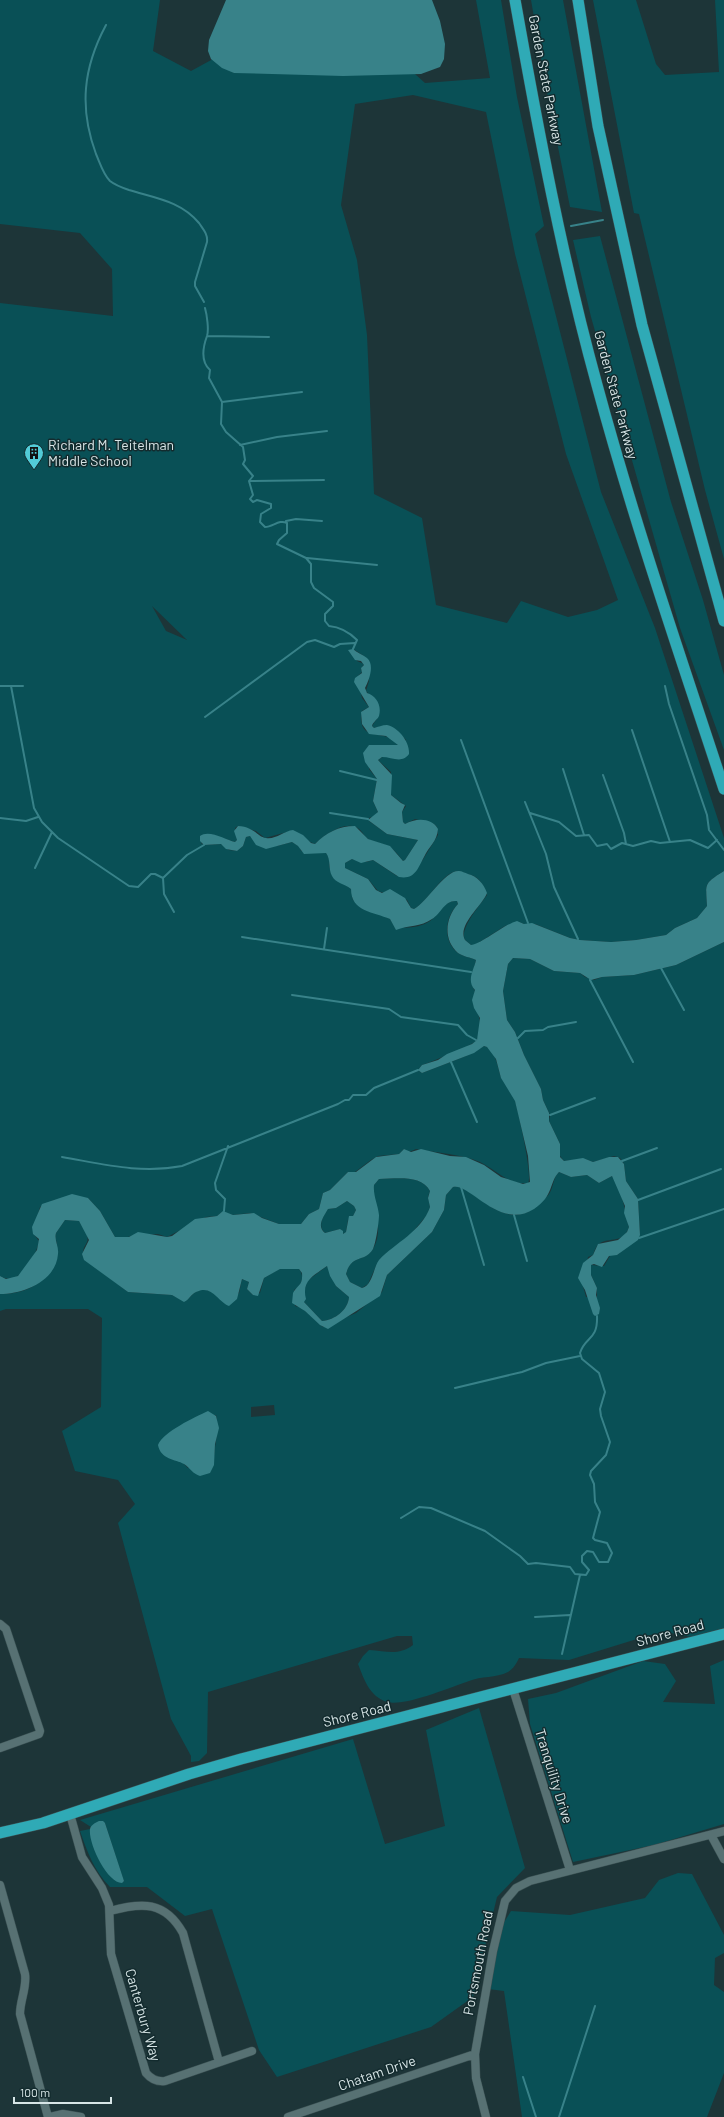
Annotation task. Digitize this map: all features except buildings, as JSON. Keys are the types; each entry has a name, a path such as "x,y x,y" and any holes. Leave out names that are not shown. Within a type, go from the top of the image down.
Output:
{"highway":[{"name":"Garden State Parkway","path":"515,0 559,231 597,385 638,530 724,789"},
{"path":"578,0 598,126 642,325 724,621"},
{"name":"Shore Road","path":"0,1833 27,1828 220,1765 724,1634"}],"street":[{"path":"0,1624 6,1629 40,1731 39,1734 0,1748"},
{"name":"Tranquility Drive","path":"514,1689 570,1870"},
{"name":"Canterbury Way","path":"70,1814 82,1857 102,1888 110,1911 111,1954 146,2073 149,2077 157,2081 165,2081 252,2050"},
{"name":"Portsmouth Road","path":"486,2117 476,2078 475,2054 493,1951 505,1901 510,1894 523,1884 570,1870 724,1831"},
{"path":"711,1835 724,1859"},
{"path":"0,1886 25,1974 26,1982 20,2007 20,2014 49,2117 63,2114 80,2117"},
{"path":"110,1911 131,1905 150,1905 166,1913 178,1925 183,1933 219,2062"},
{"name":"Chatam Drive","path":"288,2117 475,2054"}],"shaded area":[{"path":"0,0 160,0 153,51 191,71 213,59 234,73 415,74 425,83 490,78 476,0 501,0 517,97 544,226 535,234 601,492 655,628 724,838 724,871 712,879 707,885 707,906 697,918 675,928 666,935 611,942 570,938 535,924 524,924 519,922 505,926 475,945 471,945 465,940 465,930 471,917 487,895 478,879 460,871 446,876 425,900 414,909 411,908 407,900 378,891 368,879 345,868 345,863 352,859 366,862 373,860 397,876 422,861 438,835 437,827 434,824 415,819 405,824 403,822 402,812 406,806 391,795 391,772 378,760 406,740 392,728 384,726 374,728 372,726 378,717 379,706 366,691 369,681 364,656 353,649 357,661 364,664 361,669 362,672 358,676 362,698 369,707 362,711 361,721 364,728 368,732 393,740 398,745 373,746 369,769 377,779 373,801 378,812 376,816 369,818 369,821 387,834 418,840 405,860 403,861 386,845 367,838 354,826 336,829 324,836 315,844 287,832 265,838 256,831 238,826 235,828 237,840 235,842 210,834 201,843 204,845 221,844 229,850 237,851 243,846 246,837 250,836 255,842 277,846 292,842 300,847 301,851 326,853 331,872 336,878 351,889 353,900 390,919 395,927 413,927 422,925 430,921 445,905 452,901 457,901 458,904 450,915 448,922 447,928 449,942 458,953 476,960 472,983 475,991 473,1004 480,1020 479,1033 476,1041 473,1043 422,1065 418,1070 422,1073 466,1056 484,1046 492,1051 500,1075 515,1100 527,1157 528,1183 508,1180 486,1165 473,1159 416,1149 409,1152 404,1149 399,1154 378,1156 355,1172 348,1172 330,1190 323,1193 319,1209 309,1214 301,1224 279,1224 250,1213 233,1215 222,1212 217,1216 206,1217 167,1237 158,1234 146,1235 141,1233 128,1237 115,1237 100,1211 88,1198 54,1200 40,1207 33,1233 39,1241 31,1262 26,1269 14,1278 7,1279 0,1276 0,303 113,316 112,269 80,233 0,224","holes":["413,95 486,112 515,254 566,454 618,600 597,610 568,617 521,601 507,623 436,605 422,518 374,494 367,335 357,260 341,205 355,104","152,606 187,640 166,631"]},
{"path":"226,0 432,0 440,21 445,44 444,59 440,67 421,74 343,76 234,73 222,68 211,59 208,51 209,40"},
{"path":"531,0 563,0 602,212 570,207 547,92"},
{"path":"593,0 636,0 656,64 665,75 719,72 715,0 724,0 724,559 705,490 639,214 634,213"},
{"path":"600,236 671,502 703,600 724,675 724,750 680,628 591,317 573,240"},
{"path":"353,649 367,658 371,665 370,677 365,688 367,693 376,699 380,708 379,716 372,726 374,728 385,725 391,726 399,732 408,745 409,754 403,759 382,757 378,760 392,775 391,795 405,805 402,812 403,822 405,824 418,820 428,821 432,822 438,829 434,841 418,869 409,877 399,877 373,860 361,863 352,859 345,863 345,868 368,879 376,890 382,893 390,889 405,898 411,908 414,909 425,900 448,876 454,872 461,871 477,879 487,893 464,928 463,934 465,940 471,945 480,942 505,926 517,921 524,924 532,923 570,938 611,942 666,935 675,928 697,918 707,906 707,885 712,879 724,871 724,942 676,965 634,975 602,977 591,980 580,973 554,971 530,959 513,958 508,964 503,991 507,1020 515,1032 524,1055 541,1089 543,1100 549,1113 549,1121 560,1144 560,1157 564,1161 583,1158 593,1162 609,1157 618,1157 624,1164 626,1181 638,1199 640,1235 638,1240 617,1255 609,1256 602,1267 594,1264 591,1265 591,1275 597,1288 596,1295 600,1308 599,1314 595,1316 593,1314 585,1290 578,1278 583,1263 593,1255 598,1244 618,1240 627,1232 629,1227 624,1213 625,1206 612,1176 599,1183 587,1175 571,1177 559,1172 545,1199 534,1209 521,1214 509,1214 498,1210 468,1191 460,1187 453,1187 446,1195 444,1210 432,1232 387,1275 380,1296 328,1329 320,1325 305,1311 292,1303 293,1293 302,1280 302,1273 299,1269 280,1269 264,1278 258,1296 253,1295 247,1289 249,1282 242,1279 237,1299 229,1306 214,1294 206,1290 194,1293 184,1302 172,1295 128,1292 84,1260 82,1254 89,1240 79,1221 65,1220 56,1233 58,1254 56,1263 45,1279 19,1292 0,1294 0,1276 6,1279 18,1276 37,1250 39,1239 33,1234 32,1227 42,1204 72,1194 88,1198 100,1211 115,1237 129,1237 138,1232 167,1237 172,1236 195,1219 217,1216 223,1211 233,1215 254,1213 262,1218 279,1224 301,1224 309,1214 319,1209 323,1193 330,1190 348,1172 356,1172 376,1157 399,1154 404,1149 411,1152 421,1149 450,1156 466,1157 484,1165 501,1177 523,1184 530,1182 528,1156 515,1101 501,1078 496,1059 487,1047 484,1046 474,1053 422,1073 418,1070 422,1065 438,1060 447,1054 472,1044 477,1040 480,1018 474,1008 472,1000 475,990 471,982 471,975 476,960 458,953 453,948 448,935 448,922 458,904 457,901 453,901 446,905 428,922 396,930 390,919 359,907 352,897 351,889 333,878 330,870 328,855 326,853 304,854 298,846 292,842 266,849 256,845 250,836 246,837 243,846 237,851 226,849 221,844 204,845 200,841 200,836 204,834 213,834 235,842 237,840 234,831 238,826 248,828 260,836 269,838 276,837 293,830 303,835 311,843 315,844 333,831 343,827 355,826 368,839 390,846 403,861 405,860 418,840 387,834 368,820 378,812 373,801 377,779 365,762 363,753 369,745 398,745 386,736 369,734 362,724 361,712 369,707 354,682 355,678 362,673 361,668 364,665 361,661 355,660 348,650","holes":["400,1178 420,1182 430,1191 428,1198 430,1207 421,1223 415,1230 379,1260 371,1280 362,1288 350,1282 346,1274 352,1263 370,1253 374,1246 379,1215 374,1193 374,1185 379,1179","347,1201 354,1206 356,1210 353,1216 349,1216 346,1232 343,1234 343,1231 340,1229 325,1233 322,1230 321,1224 328,1209 336,1208","327,1266 330,1276 336,1286 349,1297 346,1306 340,1314 332,1319 322,1321 304,1302 306,1299 305,1287 314,1275"]},
{"path":"724,942 724,1628 691,1637 666,1632 650,1635 569,1660 519,1658 512,1669 503,1674 474,1679 428,1696 395,1703 387,1702 381,1699 371,1691 358,1664 369,1650 397,1652 413,1645 412,1636 397,1636 208,1692 207,1753 199,1761 191,1762 191,1756 171,1719 118,1523 135,1504 118,1480 75,1471 62,1431 101,1407 102,1318 88,1309 6,1309 0,1311 0,1294 21,1291 31,1288 39,1283 51,1268 55,1259 57,1246 55,1237 56,1233 65,1220 79,1221 88,1239 84,1248 83,1257 128,1292 172,1295 184,1301 194,1293 208,1290 226,1304 239,1293 242,1279 249,1282 247,1289 253,1295 260,1293 264,1278 279,1269 299,1269 302,1275 302,1281 294,1290 295,1306 302,1308 323,1327 356,1313 382,1292 387,1275 432,1232 444,1210 446,1195 453,1187 460,1187 468,1191 498,1210 509,1214 520,1215 531,1210 547,1196 551,1191 559,1172 571,1177 587,1175 599,1183 612,1176 621,1193 629,1227 626,1233 619,1238 601,1243 595,1249 593,1255 588,1257 583,1286 586,1297 597,1298 597,1288 591,1275 591,1265 604,1266 611,1254 617,1255 640,1235 638,1199 626,1181 624,1164 620,1158 614,1156 593,1162 585,1159 564,1161 560,1156 560,1144 549,1121 550,1115 543,1100 541,1089 524,1055 515,1032 507,1020 503,991 508,964 513,958 530,959 554,971 580,973 585,977 594,980 602,977 634,975 676,965","holes":["274,1405 275,1415 251,1417 251,1407","216,1415 217,1434 214,1452 214,1465 188,1468 183,1463 173,1430"]},
{"path":"400,1178 420,1182 430,1191 428,1197 430,1207 427,1215 411,1234 382,1258 376,1266 368,1284 362,1288 350,1282 346,1274 351,1263 370,1253 376,1241 378,1225 374,1185 379,1179"},
{"path":"347,1201 354,1206 356,1210 353,1216 348,1220 346,1232 343,1234 340,1229 325,1233 321,1227 321,1224 328,1209 336,1208"},
{"path":"327,1266 336,1286 349,1297 346,1306 340,1314 332,1319 322,1321 304,1302 304,1291 307,1281"},
{"path":"208,1411 216,1416 219,1428 215,1444 214,1465 210,1473 200,1476 195,1474 184,1464 162,1454 158,1445 166,1435 173,1430"},
{"path":"724,1660 724,1824 654,1845 573,1862 530,1724 528,1699 556,1693 643,1661 665,1664 676,1681 663,1702 715,1704 710,1666"},
{"path":"479,1708 525,1868 497,1897 473,1997 431,2027 277,2077 259,2050 212,1909 185,1916 147,1887 110,1887 95,1868 80,1831 90,1829 95,1849 124,1882 105,1823 91,1827 80,1820 353,1739 385,1844 445,1826 426,1730"},
{"path":"99,1821 103,1821 105,1823 124,1881 122,1883 110,1877 95,1852 90,1835 90,1829 92,1825"},
{"path":"678,1873 692,1874 724,1935 724,1953 715,1958 714,1985 724,1992 724,2073 707,2117 522,2117 504,1991 488,1989 503,1924 511,1911 570,1915 645,1898 659,1880"}],"waterway":[{"path":"106,25 92,57 86,88 87,120 96,154 105,175 110,181 127,189 176,205 199,223 206,234 207,242 195,286 204,302"},
{"path":"571,226 603,220"},
{"path":"205,308 208,330 203,354 205,362 210,370 209,378 222,402 221,424 226,432 243,447 245,460 243,464 253,476 249,481 253,495 250,499 253,502 257,500 271,504 271,508 261,514 260,522 265,527 281,522 287,523 287,533 279,540 277,544 306,558 311,564 311,582 314,588 333,602 333,606 325,614 325,621 329,626 344,630 357,640 353,649"},
{"path":"207,336 269,337"},
{"path":"222,402 302,392"},
{"path":"240,445 277,437 327,431"},
{"path":"249,481 324,480"},
{"path":"286,521 296,519 322,521"},
{"path":"307,558 377,565"},
{"path":"205,717 307,642 315,640 334,647 340,644 355,643"},
{"path":"0,686 23,686"},
{"path":"11,686 34,808 42,822 58,838 129,886 138,887 151,874 155,874 163,878"},
{"path":"665,686 669,704 707,815 709,830 724,850"},
{"path":"632,730 670,842"},
{"path":"461,740 528,923"},
{"path":"563,769 584,835"},
{"path":"340,771 377,780"},
{"path":"603,775 624,833 626,844"},
{"path":"525,802 546,854 554,887 578,939"},
{"path":"330,813 368,819"},
{"path":"530,813 559,822 576,836 589,835 597,846 607,844 611,849 622,843 633,846 651,841 660,843 690,840 708,848 717,840"},
{"path":"0,818 26,821 38,817"},
{"path":"35,868 52,832"},
{"path":"174,912 164,894 163,878 187,855 204,845"},
{"path":"324,949 327,928"},
{"path":"242,937 471,972"},
{"path":"661,968 684,1010"},
{"path":"590,980 633,1062"},
{"path":"292,995 389,1009 401,1017 458,1025 467,1035 476,1040"},
{"path":"518,1038 525,1031 543,1030 548,1027 576,1022"},
{"path":"451,1062 477,1122"},
{"path":"62,1157 136,1169 182,1166 345,1100 349,1100 353,1095 366,1095 374,1088 418,1070"},
{"path":"550,1115 595,1098"},
{"path":"224,1211 225,1199 216,1190 215,1183 228,1146"},
{"path":"622,1161 657,1148"},
{"path":"638,1200 721,1169"},
{"path":"461,1187 484,1265"},
{"path":"639,1238 724,1209"},
{"path":"514,1215 527,1261"},
{"path":"401,1518 419,1507 431,1508 485,1531 520,1556 528,1564 536,1563 570,1567 575,1574 586,1575 589,1570 582,1562 582,1556 587,1551 593,1552 599,1562 608,1562 612,1553 607,1543 595,1540 593,1538 600,1512 595,1502 594,1484 590,1475 591,1471 606,1455 610,1442 600,1409 605,1392 599,1373 582,1359 580,1353 595,1330 597,1316"},
{"path":"455,1388 522,1372 546,1363 580,1356"},
{"path":"562,1654 580,1575"},
{"path":"535,1617 570,1615"},
{"path":"559,2117 595,2006"},
{"path":"523,2077 536,2117"}],"place":[{"name":"Richard M. Teitelman Middle School","path":"34,470"}]}
